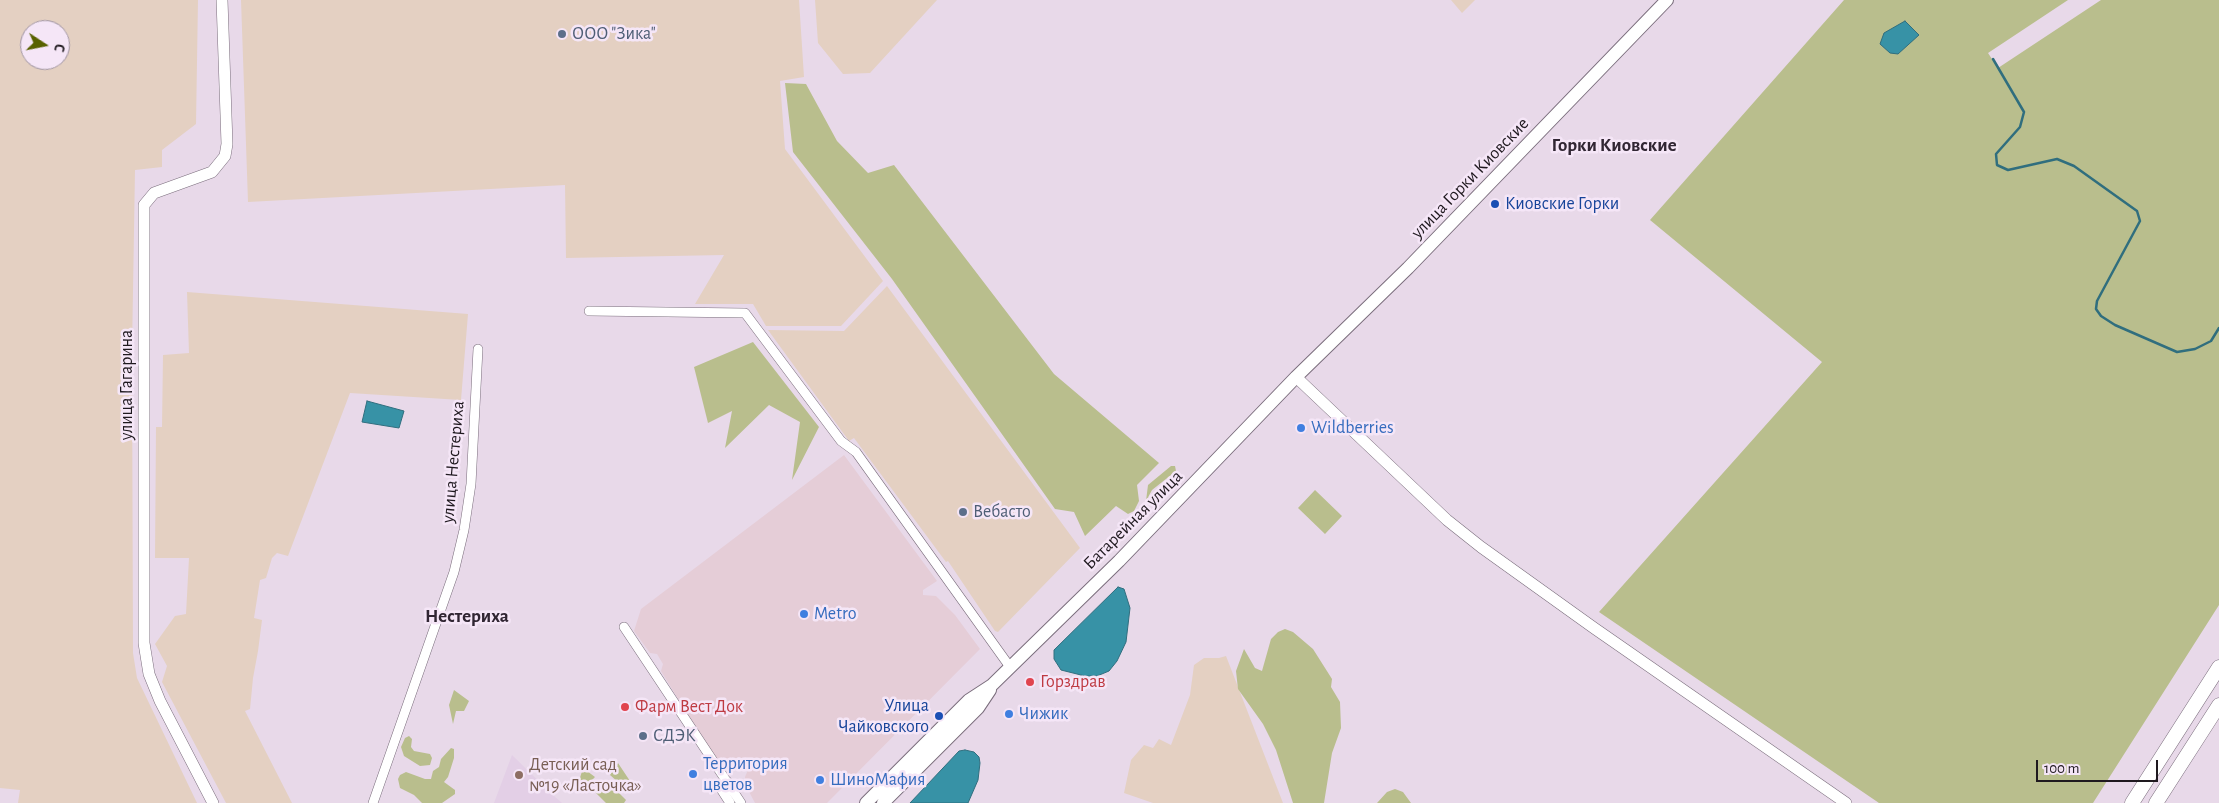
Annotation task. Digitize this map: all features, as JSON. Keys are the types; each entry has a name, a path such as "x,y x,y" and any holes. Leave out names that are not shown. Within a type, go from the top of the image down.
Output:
{"main road":[{"name":"улица Горки Киовские","path":"1296,378 1408,268 1667,0"},
{"name":"Батарейная улица","path":"866,803 969,700 992,685 1119,561 1296,378"},
{"path":"2132,803 2219,667"},
{"name":"Батарейная улица","path":"883,803 978,708 992,685"},
{"path":"2156,803 2219,705"}],"street":[{"name":"улица Гагарина","path":"213,803 160,701 149,674 144,643 144,205 154,193 212,172 225,156 227,144 222,0"},
{"path":"589,311 745,313 841,441 856,452 1010,667"},
{"name":"улица Нестериха","path":"373,803 454,572 464,530 471,484 478,348"},
{"path":"1296,378 1447,520 1594,628 1846,803"},
{"path":"624,628 741,803"},
{"path":"727,781 721,789 730,803"}],"shaded area":[{"path":"0,0 198,0 196,124 162,150 162,167 135,170 132,351 133,653 137,678 197,803 18,803 20,790 0,788"},
{"path":"241,0 799,0 804,77 780,81 785,149 883,281 841,326 766,326 753,304 695,304 724,255 566,258 565,185 248,202"},
{"path":"815,0 937,0 870,73 843,74 818,43"},
{"path":"1451,0 1475,0 1462,13"},
{"path":"887,286 1080,548 998,632 995,631 948,561 946,562 854,438 849,441 768,330 844,331"},
{"path":"187,292 468,314 461,400 350,393 288,556 277,553 272,558 266,578 260,580 254,618 262,620 250,709 245,711 292,803 226,803 162,682 167,666 155,644 175,616 186,614 189,558 155,558 156,427 162,427 163,355 189,353"},
{"path":"844,455 937,581 923,590 923,595 936,596 955,615 980,649 827,803 755,803 745,784 745,777 750,765 739,757 728,762 718,760 713,756 661,671 663,664 657,654 650,653 634,631 641,609"},
{"path":"1226,656 1283,803 1153,803 1124,793 1131,760 1144,745 1153,748 1159,739 1171,745 1190,695 1194,665 1204,658"},
{"name":"Детский сад №19 «Ласточка»","path":"512,755 553,795 562,803 494,803"}],"green space":[{"path":"1844,0 2068,0 1988,53 1998,68 2101,0 2219,0 2219,605 2093,803 1879,803 1599,612 1822,362 1650,220"},
{"path":"785,83 806,84 837,141 868,173 894,165 1054,374 1159,463 1137,485 1139,501 1134,511 1128,514 1116,506 1085,536 1074,512 1055,509 892,279 793,152"},
{"path":"753,342 819,427 792,480 800,422 769,405 725,448 732,411 708,423 694,367"},
{"path":"1171,466 1175,466 1176,471 1152,490 1146,501 1148,485"},
{"path":"1315,490 1342,516 1325,534 1298,508"},
{"path":"1285,629 1293,632 1313,649 1332,679 1331,687 1340,702 1341,728 1332,753 1324,803 1293,803 1276,750 1263,724 1238,689 1236,671 1244,649 1255,668 1262,671 1271,639 1278,632"},
{"path":"454,690 469,701 464,711 456,711 453,724 449,705"},
{"path":"409,736 412,739 411,747 414,751 430,754 432,758 430,765 420,766 404,756 401,747 405,738"},
{"path":"451,748 454,749 454,758 448,777 444,782 455,790 455,794 442,803 422,803 414,795 400,788 398,779 400,775 406,772 425,779 431,779 433,771 439,767 441,759"},
{"path":"618,763 632,784 627,790 610,775"},
{"path":"583,768 595,777 586,786 579,781"},
{"path":"607,781 626,800 624,803 606,803 595,792"},
{"path":"1395,789 1403,792 1411,803 1377,803 1387,792"}],"water":[{"path":"1905,21 1919,35 1898,54 1890,53 1880,44 1884,33"},
{"path":"367,401 404,411 399,428 362,422"},
{"path":"1118,587 1124,589 1130,608 1126,642 1117,661 1109,671 1097,676 1085,676 1061,670 1054,659 1054,650"},
{"path":"959,751 974,752 979,757 980,763 978,780 968,803 910,803"}],"waterway":[{"path":"1993,59 2024,112 2020,127 1996,154 1997,165 2008,170 2057,159 2074,166 2137,211 2140,221 2097,301 2096,309 2101,316 2115,325 2177,352 2195,349 2211,341 2219,328"}],"place":[{"name":"ООО \"Зика\"","path":"562,34"},
{"name":"Киовские Горки","path":"1495,204"},
{"name":"Wildberries","path":"1301,428"},
{"name":"Вебасто","path":"963,512"},
{"name":"Metro","path":"804,614"},
{"name":"Горздрав","path":"1030,682"},
{"name":"Фарм Вест Док","path":"625,707"},
{"name":"Чижик","path":"1009,714"},
{"name":"Улица Чайковского","path":"939,716"},
{"name":"СДЭК","path":"643,736"},
{"name":"Территория цветов","path":"693,774"},
{"name":"Детский сад №19 «Ласточка»","path":"519,775"},
{"name":"ШиноМафия","path":"820,780"}],"district":[{"name":"Горки Киовские","path":"1614,145"},
{"name":"Нестериха","path":"467,616"}]}
